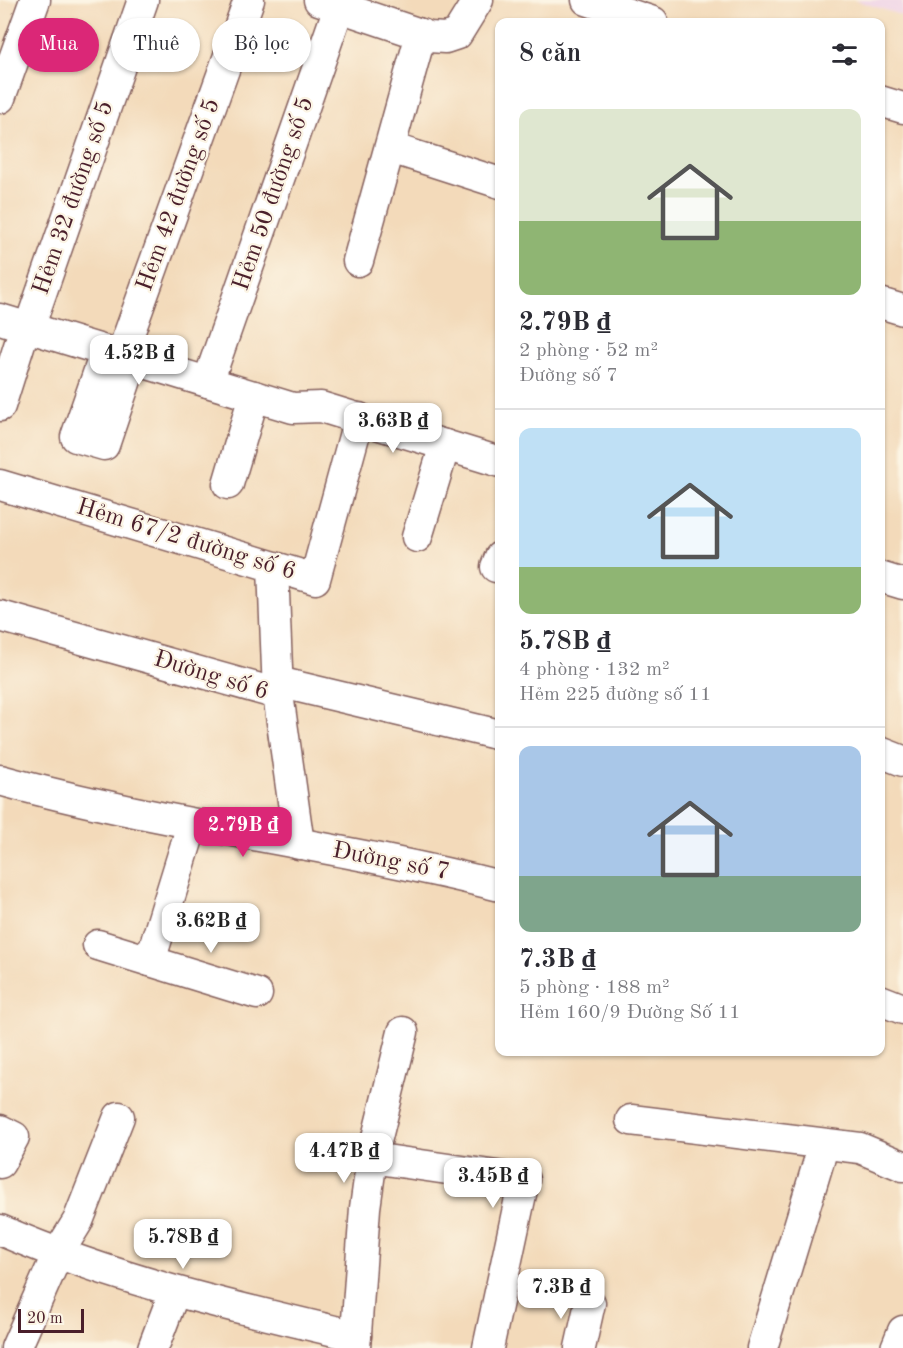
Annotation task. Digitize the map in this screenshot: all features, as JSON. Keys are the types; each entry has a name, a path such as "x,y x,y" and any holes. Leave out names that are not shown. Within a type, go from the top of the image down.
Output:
{"street":[{"path":"0,98 35,0"},
{"name":"Hẻm 32 đường số 5","path":"0,406 18,325 142,0"},
{"name":"Hẻm 42 đường số 5","path":"120,355 249,0"},
{"path":"329,3 378,9 421,34 437,38 457,34 478,0"},
{"path":"587,0 641,18"},
{"name":"Hẻm 50 đường số 5","path":"208,382 329,3"},
{"path":"358,261 421,34"},
{"path":"885,103 903,108"},
{"path":"391,148 495,181"},
{"path":"885,305 903,310"},
{"path":"18,325 293,408 321,407 495,460"},
{"path":"228,484 254,396"},
{"name":"Hẻm 67/2 đường số 6","path":"0,485 315,579 360,418"},
{"path":"417,537 445,445"},
{"path":"273,567 278,688"},
{"path":"885,579 903,584"},
{"name":"Đường số 6","path":"0,616 278,688 495,734"},
{"name":"Đường số 6","path":"278,688 298,844"},
{"path":"885,754 903,760"},
{"name":"Đường số 7","path":"0,780 85,803 495,885"},
{"path":"150,961 192,825"},
{"path":"98,945 257,994"},
{"path":"885,1002 903,1009"},
{"path":"0,1230 57,1255 174,1293 356,1342 365,1208 372,1158 403,1032"},
{"path":"16,1348 57,1255 78,1221 119,1117"},
{"path":"631,1120 860,1148 903,1166"},
{"path":"0,1130 14,1137 0,1163"},
{"path":"762,1348 824,1144"},
{"path":"372,1158 524,1180 488,1348"},
{"path":"153,1348 174,1293"},
{"path":"580,1348 590,1303"},
{"path":"896,1348 903,1332"}],"shaded area":[{"path":"855,0 903,0 903,16"}]}
